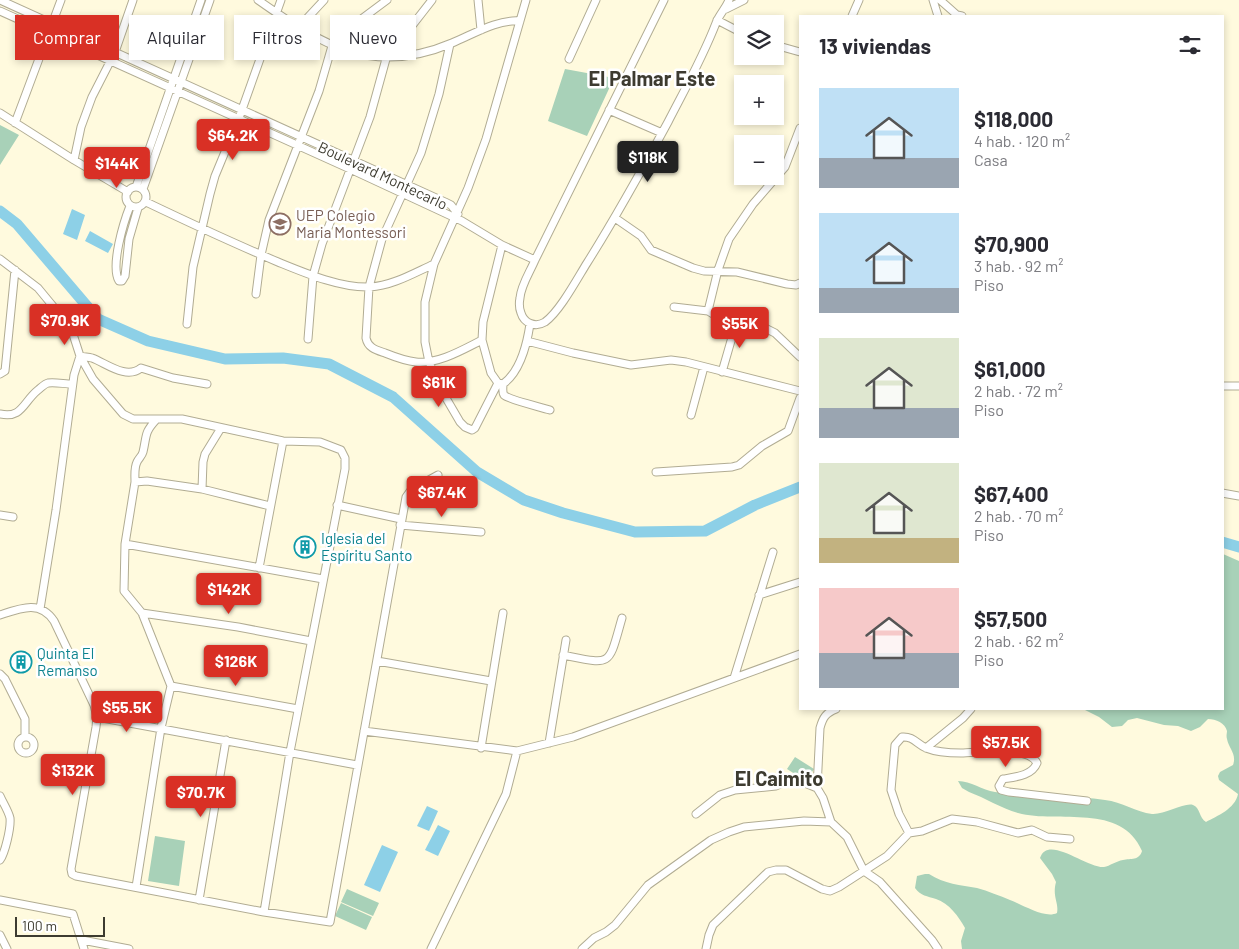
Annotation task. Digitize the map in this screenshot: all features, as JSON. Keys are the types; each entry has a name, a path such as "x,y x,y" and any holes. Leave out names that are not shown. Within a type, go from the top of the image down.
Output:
{"street":[{"name":"Boulevard Montecarlo","path":"0,0 32,15"},
{"path":"55,15 61,0"},
{"path":"119,40 133,0"},
{"path":"139,188 201,0"},
{"path":"176,80 210,0"},
{"path":"258,0 277,14"},
{"path":"187,324 193,267 215,176 242,110 281,0"},
{"path":"310,15 324,0"},
{"path":"367,15 387,0"},
{"path":"416,20 431,0"},
{"path":"478,0 481,30"},
{"path":"526,0 486,139 458,217 434,264 424,311 424,342 429,362 443,395 460,422 468,430 472,430 478,424 501,383 513,374 527,341 530,324"},
{"path":"569,59 596,0"},
{"path":"664,0 520,292 519,302 523,319 530,324 536,325 544,322 551,316 615,218 690,82 714,31 717,20 726,8 729,0"},
{"path":"726,8 744,0"},
{"path":"852,15 859,0"},
{"path":"933,0 938,15"},
{"path":"940,0 957,15"},
{"name":"Boulevard Montecarlo","path":"0,11 15,18"},
{"path":"717,20 734,30"},
{"path":"416,54 450,44 481,30 513,21 520,22"},
{"path":"450,44 430,124 408,184 382,239 369,287 366,338 367,344 380,352 416,362 439,360 482,340"},
{"path":"784,48 799,52"},
{"path":"256,294 261,255 275,201 319,91 330,53"},
{"name":"Boulevard Montecarlo","path":"119,54 446,202 458,217"},
{"path":"15,123 39,60"},
{"path":"74,160 81,127 92,97 110,60"},
{"name":"Boulevard Montecarlo","path":"110,60 403,194 458,217"},
{"path":"308,339 314,276 327,227 375,102 386,60"},
{"path":"609,110 662,133"},
{"path":"0,113 128,192"},
{"path":"708,311 718,270 730,239 753,204 785,167 799,131"},
{"path":"128,192 139,188"},
{"path":"139,188 146,195 146,202"},
{"path":"128,192 126,199 134,207"},
{"path":"134,207 125,276 122,281 119,281 116,274 120,238 134,207 146,202 261,255 314,276 341,283 369,287 394,282 434,264"},
{"path":"458,217 502,245 535,260"},
{"path":"615,218 641,236 651,250 693,268 704,271 718,270 747,273 787,284 799,284"},
{"path":"502,245 485,310 482,340 491,373 501,383 504,395 514,400 550,410"},
{"path":"0,259 38,288 70,328 80,356 93,379 123,414 134,419 182,419 283,441 320,442 341,450 345,458 345,469 290,752 264,912"},
{"path":"0,374 5,371 15,270"},
{"path":"674,307 708,311 763,327 775,333 799,356"},
{"path":"722,372 737,320"},
{"path":"527,341 631,365 671,360 799,391"},
{"path":"40,609 56,510 72,384 80,356"},
{"path":"80,356 92,358 111,368 128,372 137,372 141,368 174,378 207,384"},
{"path":"692,415 704,367"},
{"path":"0,414 16,414 21,410 29,397 47,384 72,384"},
{"path":"1224,386 1239,386"},
{"path":"656,472 739,466 762,446 788,431 799,401"},
{"path":"136,887 161,728 171,686 142,613 124,591 126,544 135,470 142,454 144,437 156,420"},
{"path":"202,490 203,462 221,428"},
{"path":"259,568 283,441"},
{"path":"0,615 23,608 40,609 49,613 94,706 97,717 71,870 72,874 199,900 330,922 406,497 411,490 438,475"},
{"path":"135,482 146,481 202,490 270,506"},
{"path":"1224,494 1239,496"},
{"path":"337,505 401,522 481,532"},
{"path":"0,515 13,517"},
{"path":"126,544 323,579"},
{"path":"734,678 773,552"},
{"path":"759,595 799,582"},
{"path":"142,613 238,627 311,641"},
{"path":"481,748 503,613"},
{"path":"564,654 596,662 604,661 613,651 622,618"},
{"path":"549,743 566,640"},
{"path":"364,732 517,751 573,737 799,654"},
{"path":"376,660 491,680"},
{"path":"0,674 5,679 25,719 25,737"},
{"path":"171,686 298,709"},
{"path":"817,788 820,728 823,718 828,712 833,710"},
{"path":"926,748 970,710"},
{"path":"97,717 357,765"},
{"path":"910,833 899,814 892,790 895,744 902,737 908,736 926,748 960,753 1017,752 1030,756 1037,763 1031,772 1019,777 1003,779 999,786 1001,790 1087,801"},
{"path":"199,900 226,740"},
{"path":"431,949 506,794 517,751"},
{"path":"696,814 720,795 735,790 776,786 793,778 817,788 824,798 832,822 847,837 864,871 880,882 938,949"},
{"path":"0,796 8,813 10,824 4,854 0,860"},
{"path":"706,949 713,925 768,872 786,870 822,889 830,891 887,856 910,833 922,831 952,819 977,822 1018,833 1032,830 1046,837 1070,839"},
{"path":"582,949 594,938 615,925 648,885 711,840 744,827 804,821 832,822"},
{"path":"0,900 73,914 84,949"},
{"path":"0,935 7,949"},
{"path":"82,940 129,949"}],"green space":[{"path":"565,69 614,78 587,136 548,121"},
{"path":"0,125 19,135 0,165"},
{"path":"1224,554 1239,561 1239,949 962,949 961,941 965,928 953,911 941,901 920,893 915,888 917,876 929,874 947,882 990,892 1040,913 1052,914 1057,913 1056,882 1040,858 1044,852 1051,849 1059,851 1096,866 1104,867 1120,861 1137,858 1141,854 1142,851 1132,836 1120,826 1104,820 1034,816 1018,813 969,792 962,788 958,781 967,782 990,791 1009,794 1105,800 1152,814 1162,813 1185,805 1193,805 1206,822 1233,804 1238,794 1219,780 1218,776 1220,772 1233,765 1234,761 1228,743 1227,731 1220,722 1208,719 1200,727 1191,731 1178,726 1164,725 1137,718 1128,720 1122,726 1112,727 1099,717 1085,710 1224,710"},
{"path":"795,757 814,769 806,781 787,769"},
{"path":"155,836 185,841 179,886 148,881"},
{"path":"347,889 379,903 373,916 341,902"},
{"path":"341,903 372,917 366,930 335,916"}],"water":[{"path":"72,209 85,215 77,240 63,234"},
{"path":"90,231 113,244 108,253 85,241"},
{"path":"427,806 438,811 429,831 417,826"},
{"path":"438,825 450,831 438,856 425,850"},
{"path":"382,845 398,852 380,892 364,885"}],"waterway":[{"path":"0,211 17,224 98,319 148,341 225,359 283,358 329,364 393,397 477,472 524,500 563,513 635,532 705,531 755,505 799,487"},
{"path":"1224,543 1239,547"}],"place":[{"name":"UEP Colegio Maria Montessori","path":"280,224"},
{"name":"Iglesia del Espíritu Santo","path":"305,547"},
{"name":"Quinta El Remanso","path":"21,662"}],"district":[{"name":"El Palmar Este","path":"652,78"},
{"name":"El Caimito","path":"779,778"}]}
